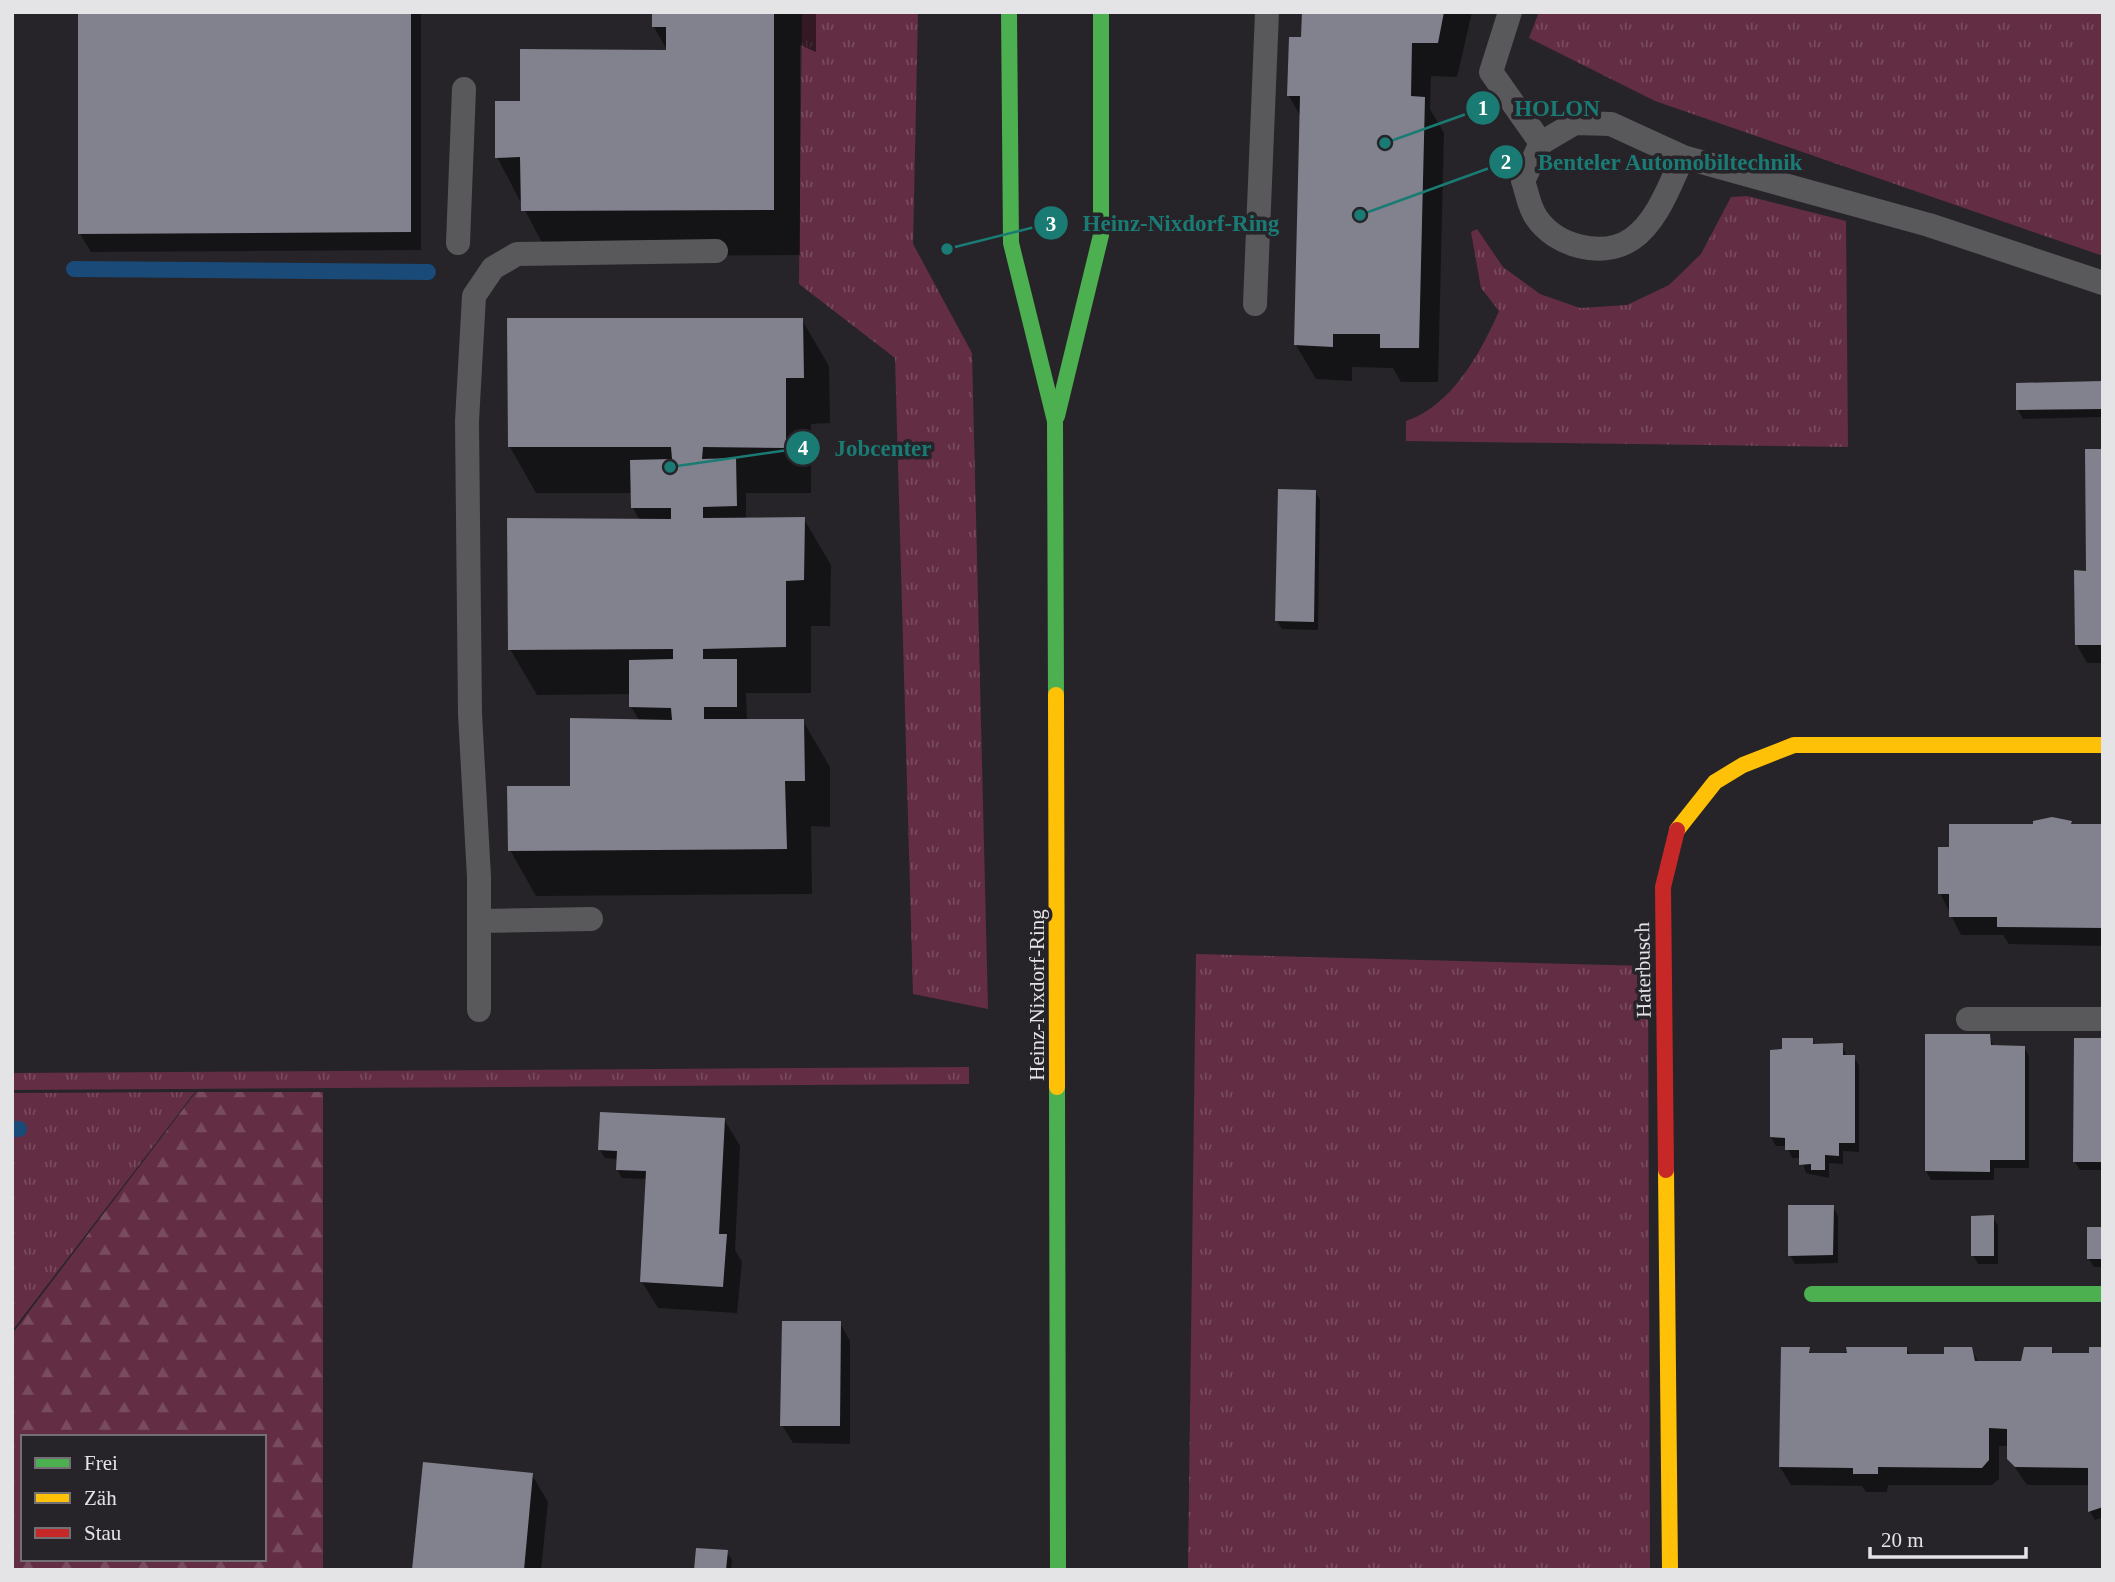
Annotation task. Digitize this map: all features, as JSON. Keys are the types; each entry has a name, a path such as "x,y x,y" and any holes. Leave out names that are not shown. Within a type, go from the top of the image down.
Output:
{"main road":[{"name":"Heinz-Nixdorf-Ring","path":"1009,12 1011,243 1055,421 1058,1570"},
{"name":"Heinz-Nixdorf-Ring","path":"1055,421 1101,235 1101,12"},
{"name":"Haterbusch","path":"1670,1570 1663,887 1675,832 1715,782 1743,765 1794,745 2103,745"},
{"path":"1812,1294 2103,1294"}],"lane":[{"path":"1255,304 1267,12"},
{"path":"1510,12 1491,72 1541,143"},
{"path":"458,243 464,89"},
{"path":"1683,157 1660,207 1632,239 1600,249 1566,244 1536,217 1523,181 1541,143 1574,123 1611,124 1683,157 1929,225 2103,283"},
{"path":"479,1010 479,921 470,714 467,478 474,296 494,268 517,254 716,251"},
{"path":"479,921 591,919"},
{"path":"1968,1019 2103,1019"}],"green space":[{"path":"802,12 918,12 913,244 972,353 988,1009 913,994 895,358 799,284"},
{"path":"1539,12 2103,12 2103,256 1655,101 1529,38"},
{"path":"1747,196 1846,221 1848,447 1406,441 1406,421 1437,403 1463,376 1499,311 1481,288 1471,232 1477,229 1503,267 1540,294 1580,308 1627,305 1669,285 1701,254 1731,197"},
{"path":"1196,954 1648,966 1650,1570 1188,1570"},
{"path":"969,1067 969,1084 12,1090 12,1073"},
{"path":"195,1092 12,1331 12,1093"},
{"path":"196,1092 323,1092 323,1570 12,1570 12,1334"}],"building":[{"path":"78,12 411,12 411,232 78,234"},
{"path":"652,12 774,12 774,210 521,211 520,157 495,158 495,101 520,101 520,49 666,50 666,27 652,27"},
{"path":"1302,12 1444,12 1438,43 1412,43 1411,96 1425,97 1419,348 1380,348 1380,334 1333,334 1333,347 1294,345 1300,96 1287,96 1289,37 1301,37"},
{"path":"507,318 803,318 804,378 786,378 786,448 703,447 702,459 736,458 737,506 703,507 703,518 805,517 804,580 786,581 786,647 703,649 703,659 737,659 737,707 704,707 704,719 804,719 805,781 785,781 787,849 508,851 507,786 570,786 570,718 672,720 671,708 629,707 629,660 673,659 673,649 508,650 507,518 671,519 671,508 631,508 630,460 672,459 671,447 508,447"},
{"path":"2103,381 2103,409 2016,410 2016,383"},
{"path":"2085,449 2103,449 2103,645 2075,645 2074,570 2086,571"},
{"path":"1278,489 1316,490 1314,622 1275,621"},
{"path":"2052,817 2072,821 2071,824 2103,824 2103,928 1997,927 1997,917 1949,917 1949,894 1938,894 1938,847 1949,847 1949,824 2033,824 2033,821"},
{"path":"1925,1034 1990,1034 1991,1045 2025,1046 2025,1160 1990,1160 1990,1172 1925,1171"},
{"path":"1782,1038 1813,1038 1813,1044 1843,1043 1843,1055 1855,1055 1855,1143 1839,1143 1839,1156 1825,1155 1825,1170 1811,1170 1811,1164 1799,1165 1799,1150 1785,1150 1785,1138 1770,1137 1770,1050 1782,1049"},
{"path":"2074,1038 2103,1038 2103,1162 2073,1162"},
{"path":"600,1112 725,1118 719,1234 727,1234 723,1287 640,1282 646,1171 616,1170 617,1151 598,1150"},
{"path":"1788,1205 1834,1205 1833,1255 1788,1256"},
{"path":"1994,1215 1994,1256 1971,1256 1971,1216"},
{"path":"2087,1227 2103,1227 2103,1259 2087,1259"},
{"path":"782,1321 841,1321 840,1426 780,1426"},
{"path":"1781,1347 1810,1347 1809,1353 1847,1353 1846,1347 1907,1347 1907,1354 1944,1354 1944,1347 1972,1347 1975,1361 2021,1361 2024,1347 2052,1347 2052,1353 2089,1353 2089,1347 2103,1347 2103,1507 2088,1512 2088,1468 2015,1467 2007,1459 2007,1429 1989,1428 1989,1460 1982,1468 1878,1467 1878,1474 1853,1474 1853,1468 1779,1467"},
{"path":"423,1462 533,1473 524,1570 412,1570"},
{"path":"696,1548 728,1550 726,1570 694,1570"}],"waterway":[{"path":"74,269 428,272"},
{"path":"12,1129 19,1129"}],"traffic: fast":[{"path":"1009,12 1011,243 1055,421 1056,695"},
{"path":"1057,416 1101,235 1101,12"},
{"path":"1057,1087 1058,1570"},
{"path":"1812,1294 2103,1294"}],"traffic: slow":[{"path":"1056,695 1057,1087"},
{"path":"1677,830 1715,782 1743,765 1794,745 2103,745"},
{"path":"1666,1170 1670,1570"}],"traffic: jam":[{"path":"1666,1170 1663,887 1677,830"}],"place":[{"name":"HOLON","path":"1385,143"},
{"name":"Benteler Automobiltechnik","path":"1360,215"},
{"name":"Heinz-Nixdorf-Ring","path":"947,249"},
{"name":"Jobcenter","path":"670,467"}]}
